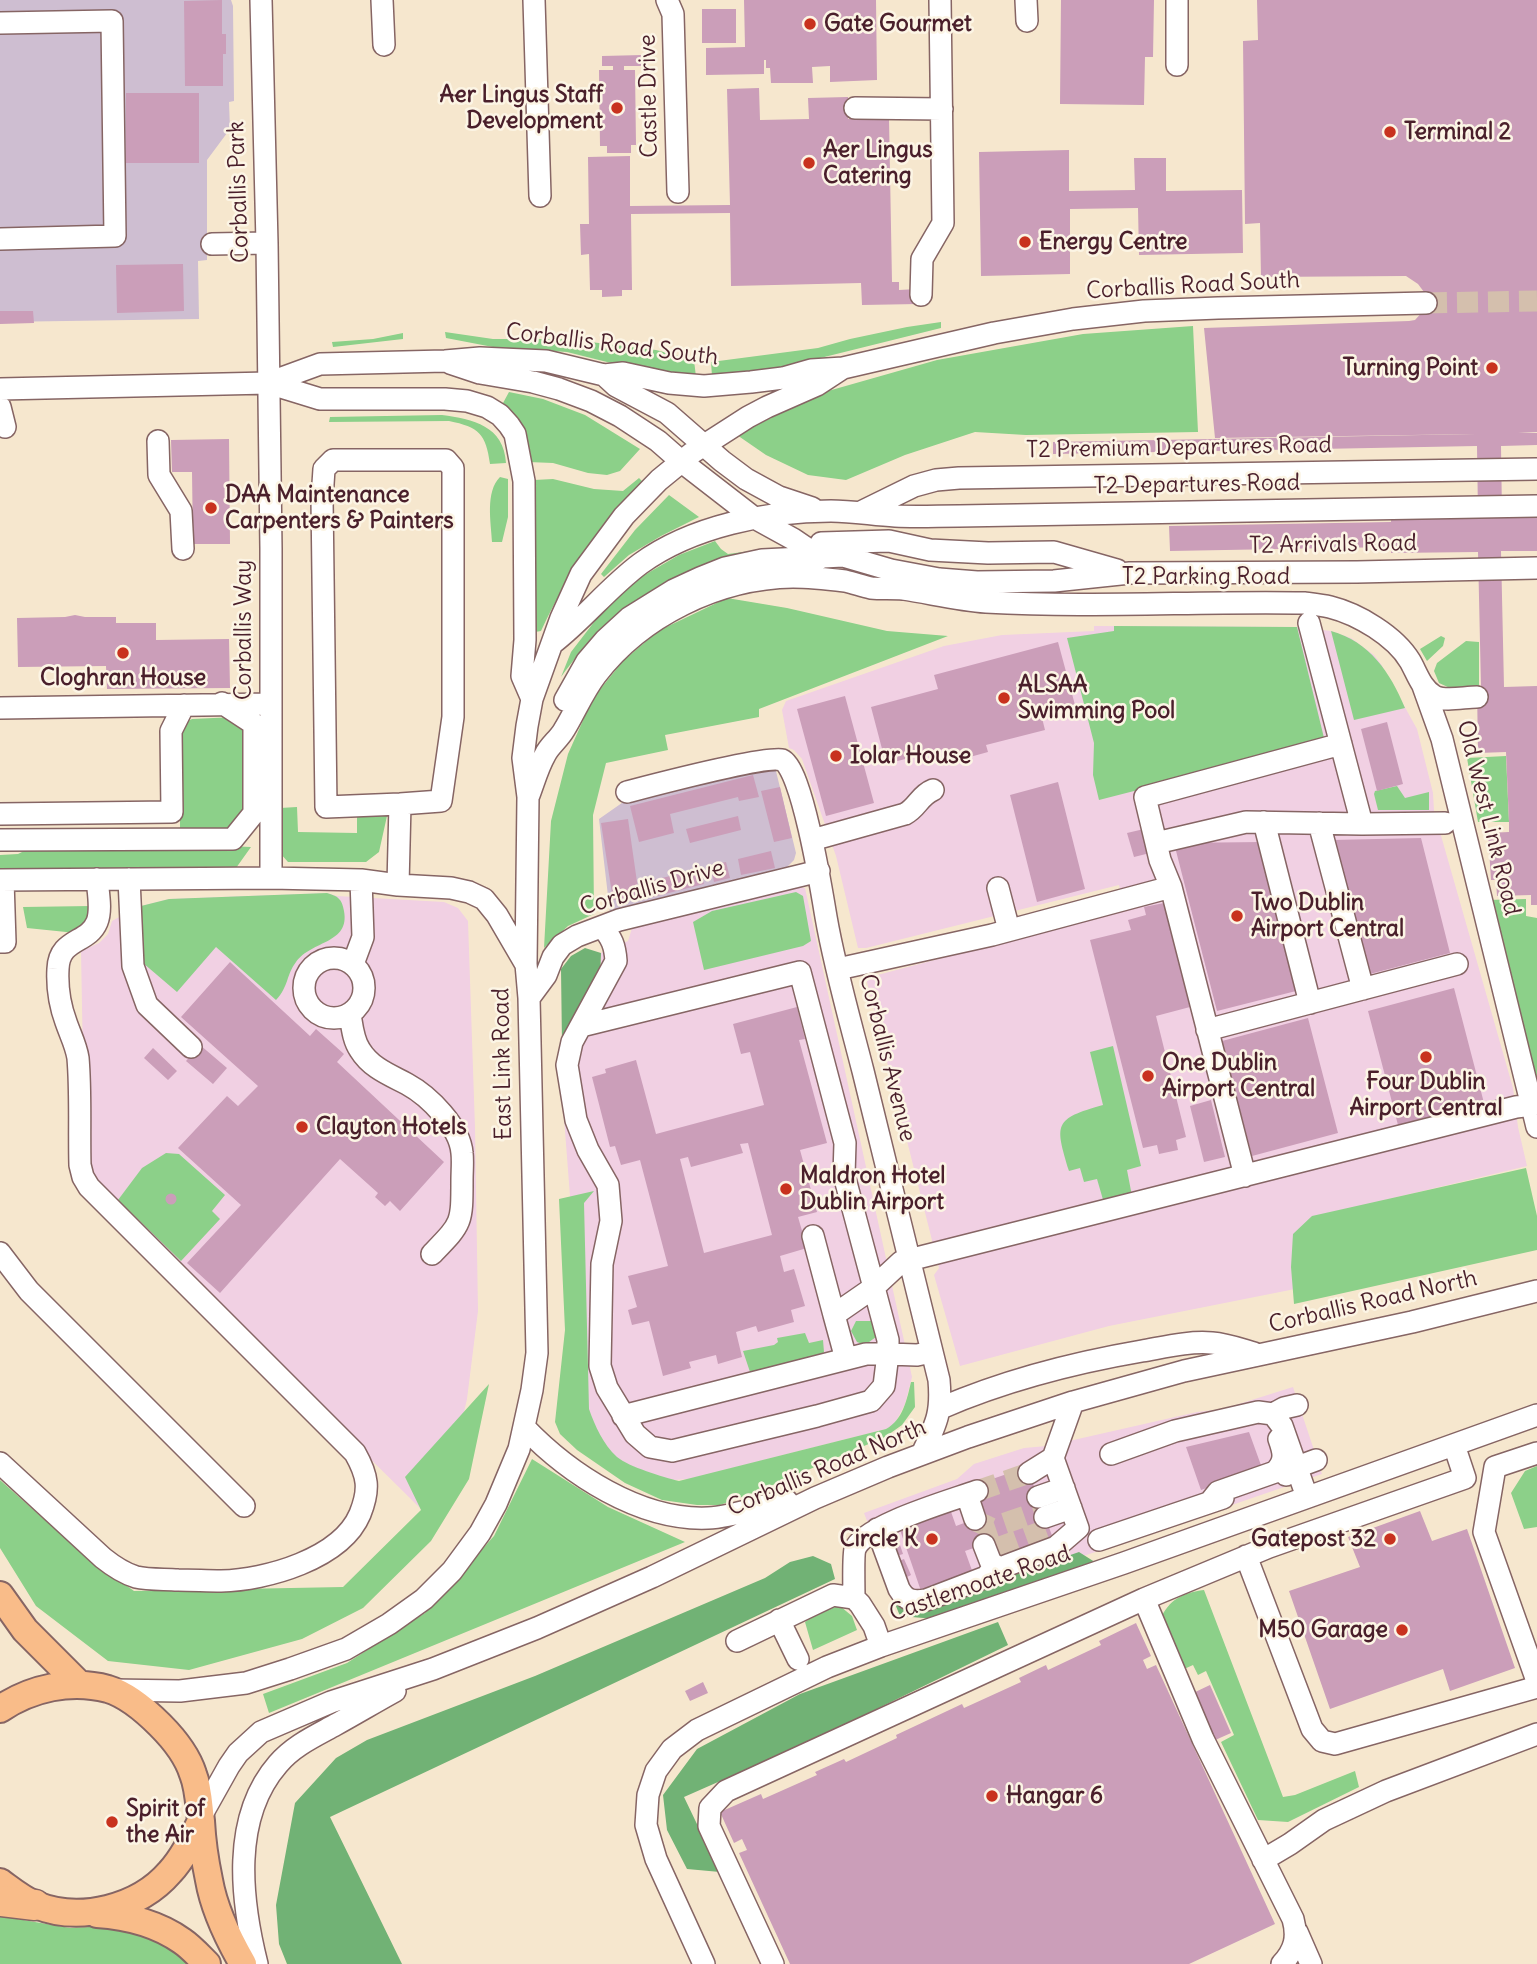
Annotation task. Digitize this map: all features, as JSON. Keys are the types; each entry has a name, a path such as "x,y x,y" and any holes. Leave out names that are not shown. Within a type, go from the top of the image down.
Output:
{"highway":[{"path":"0,1901 35,1905"}],"main road":[{"path":"0,1595 25,1630 79,1685"},
{"path":"0,1709 35,1692 57,1686 79,1685 110,1689 142,1708 167,1732 187,1758 198,1789 209,1882 217,1910 243,1964"},
{"path":"85,1913 125,1903 148,1892 170,1873 201,1819"},
{"path":"0,1881 35,1905 57,1911 109,1915 156,1926 184,1942 206,1964"}],"street":[{"name":"Corballis Park","path":"261,0 268,383"},
{"path":"382,0 388,45 390,0"},
{"path":"534,0 540,196"},
{"name":"Castle Drive","path":"667,0 673,14 678,192"},
{"path":"921,295 922,259 943,223 940,0"},
{"path":"1177,0 1177,65"},
{"path":"0,23 111,21 115,236 0,239"},
{"path":"855,108 942,109"},
{"path":"212,244 267,243"},
{"name":"Corballis Road South","path":"0,389 268,383 320,363 480,358 546,361 604,375 623,373 669,383 704,386 783,378 811,370 843,368 993,333 1144,311 1426,303"},
{"name":"T2 Parking Road","path":"445,361 480,373 559,389 591,401 651,436 752,517 833,564 898,589"},
{"name":"Corballis Road South","path":"682,463 704,445 767,407 817,385 843,368"},
{"path":"604,375 616,386 667,413 722,461 760,488 802,506 859,513"},
{"name":"Corballis Way","path":"268,383 262,587 270,704 271,877"},
{"name":"East Link Road","path":"268,383 320,399 467,401 487,407 509,425 515,434 524,481 525,640 522,676 532,699"},
{"path":"158,441 159,475 181,511 183,550"},
{"path":"333,460 446,460 453,468 453,717 441,800 400,804 326,807 323,499 324,469 333,460"},
{"name":"East Link Road","path":"110,1689 180,1691 246,1683 346,1649 389,1624 424,1599 443,1581 480,1533 496,1504 519,1449 537,1353 526,964 528,797 523,758 532,699 581,574 599,548 649,489 682,463"},
{"name":"T2 Premium Departures Road","path":"859,513 914,486 959,478 1537,468"},
{"name":"T2 Departures Road","path":"859,513 959,516 1537,506"},
{"path":"553,643 573,627 598,600 641,564 664,549 694,535 752,517 830,511"},
{"name":"T2 Arrivals Road","path":"793,539 822,543 889,541 930,550 988,553 1054,552 1130,573"},
{"name":"T2 Arrivals Road","path":"545,754 553,726 587,661 629,618 674,590 700,578 725,568 762,560 843,555 891,570 939,579 977,582 1054,581 1130,573 1537,568"},
{"name":"T2 Parking Road","path":"528,797 545,754 563,732 595,676 633,637 678,607 709,593 733,585 793,577 983,601 1059,604 1304,603 1332,607 1373,626 1395,642 1408,659 1424,689"},
{"path":"1309,623 1362,824"},
{"path":"1424,689 1434,696 1477,703"},
{"name":"Old West Link Road","path":"1424,689 1442,739 1537,1128"},
{"path":"0,840 233,839 254,813 254,724 222,703"},
{"path":"0,708 270,704"},
{"path":"0,814 172,812 171,731 184,705"},
{"path":"1245,1176 1171,887 1158,852 1145,797 1341,744"},
{"name":"Corballis Avenue","path":"627,792 750,763 780,760 785,762 792,774 812,841 828,930 939,1380 941,1408 922,1454"},
{"path":"812,841 905,814 914,810 921,796 933,790"},
{"path":"398,886 400,804"},
{"path":"1158,852 1246,822 1445,823"},
{"path":"1264,822 1310,1003"},
{"path":"1319,823 1363,989"},
{"name":"Corballis Drive","path":"529,998 547,975 553,957 562,945 577,936 619,920 819,872"},
{"path":"3,942 2,880 271,877 361,880 398,886 451,888 484,899 497,915 526,964"},
{"path":"0,1463 116,1569 146,1579 224,1581 266,1575 302,1563 332,1547 356,1523 366,1498 365,1471 355,1453 89,1187 83,1177 80,1165 78,1057 60,1002 58,968 61,954 68,946 90,932 97,922 97,879"},
{"path":"128,879 133,966 147,1005 191,1047"},
{"path":"353,964 363,937 361,880"},
{"path":"838,969 1009,930 1171,887"},
{"path":"998,888 1009,930"},
{"path":"581,1026 800,972 845,1143 844,1175 888,1339 884,1386 871,1401 672,1451 650,1447 635,1434 607,1388 600,1366 602,1264 611,1221 608,1185 588,1150 576,1120 567,1065 572,1042 616,961 615,946 602,927"},
{"path":"334,958 353,964 360,972 365,990 362,1000 350,1014 341,1018 322,1016 307,1002 304,982 315,965 334,958"},
{"path":"1207,1030 1457,964"},
{"path":"350,1014 358,1048 365,1058 386,1075 423,1094 455,1131 462,1150 462,1214 456,1229 432,1254"},
{"path":"834,1315 873,1288 901,1262 1024,1241 1245,1176 1532,1105"},
{"path":"813,1236 846,1359"},
{"path":"0,1253 29,1291 244,1506"},
{"name":"Corballis Road North","path":"201,1819 218,1784 238,1753 261,1732 331,1702 433,1669 607,1598 815,1498 922,1454 1073,1402 1185,1371 1412,1322 1537,1291"},
{"path":"941,1408 1016,1379 1132,1352 1213,1343 1259,1354"},
{"path":"624,1416 866,1354 905,1355 932,1352"},
{"path":"877,1530 903,1596 909,1600 926,1600 986,1577 993,1569 992,1554 1000,1567 1056,1547 1067,1497 1073,1402"},
{"path":"1111,1454 1175,1431 1258,1412 1273,1414 1297,1405"},
{"path":"1273,1414 1307,1464 1307,1497"},
{"name":"Castlemoate Road","path":"704,1964 656,1859 646,1825 648,1795 656,1771 672,1749 697,1730 827,1667 881,1646 1147,1555 1537,1415"},
{"path":"1153,1439 1185,1438 1256,1420 1272,1424 1284,1453 1280,1466 1270,1474 1218,1492 1210,1502"},
{"path":"524,1427 556,1457 608,1491 646,1510 685,1518 708,1518 734,1515 770,1504 815,1498"},
{"path":"772,1964 709,1826 710,1808 726,1791 1144,1599 1269,1547 1465,1478 1454,1445"},
{"path":"1537,1452 1495,1467 1484,1532 1537,1681"},
{"path":"1067,1497 1084,1545 1280,1479 1307,1464"},
{"path":"1041,1507 1067,1497"},
{"path":"1041,1507 1067,1497"},
{"path":"1041,1507 1067,1497"},
{"path":"853,1598 855,1549 863,1537 894,1521 977,1505"},
{"path":"1137,1527 1147,1555"},
{"path":"1099,1540 1109,1567"},
{"path":"1246,1556 1312,1729 1322,1741 1335,1744 1537,1687"},
{"path":"737,1641 833,1595 853,1598 860,1604 874,1626 881,1646"},
{"path":"1144,1599 1203,1739 1293,1919 1311,1964"},
{"path":"779,1620 798,1659"},
{"path":"257,1964 251,1943 243,1886 245,1841 255,1802 266,1782 278,1764 300,1744 433,1669"},
{"path":"1263,1860 1324,1820 1386,1791 1537,1734"},
{"path":"1282,1964 1295,1946 1297,1932"}],"shaded area":[{"path":"0,0 231,0 234,101 229,102 230,129 207,160 207,260 198,261 199,319 0,322"},
{"path":"1094,626 1297,627 1331,631 1351,638 1374,655 1417,729 1433,793 1434,811 1513,1088 1527,1166 1318,1216 1295,1289 1109,1326 960,1366 934,1275 939,1268 866,978 1125,910 1119,885 858,948 836,856 802,759 789,748 782,710 786,701 944,646 1002,635 1094,631"},
{"path":"774,763 796,853 794,860 785,869 610,913 599,819 629,798"},
{"path":"795,886 805,888 912,1377 905,1404 894,1425 886,1429 689,1479 658,1478 618,1461 590,1424 574,1365 570,1196 561,1079 600,981 601,953 628,941 633,925"},
{"path":"327,893 337,896 444,902 458,908 468,921 478,1311 467,1399 453,1459 422,1510 98,1190 85,1172 81,951 99,943 108,934 112,921 137,907 169,899"},
{"path":"1293,1387 1322,1474 915,1614 901,1610 864,1513 957,1479 974,1464 1024,1448 1047,1446 1197,1412 1223,1409"}],"green space":[{"path":"941,322 941,328 772,370 712,376 711,362 818,348 850,339"},
{"path":"1193,326 1198,432 1026,435 975,432 905,455 846,480 808,475 766,455 737,435 821,393 937,360 1083,334"},
{"path":"445,332 493,339 566,339 656,350 694,360 696,377 615,364 567,352 493,347 446,338"},
{"path":"403,333 403,339 333,347 332,342 373,339"},
{"path":"509,392 543,399 585,415 640,449 620,471 607,475 588,473 553,463 528,462 522,430 503,403"},
{"path":"442,415 475,422 493,433 500,440 506,463 490,464 483,439 474,429 459,423 329,422 330,417"},
{"path":"500,477 508,479 508,517 502,542 492,542 491,499 495,483"},
{"path":"639,478 644,483 598,534 573,571 541,631 535,632 534,480 553,479 594,489 623,491"},
{"path":"669,495 699,517 629,555 604,577 601,574 635,530"},
{"path":"715,541 728,554 750,551 751,556 692,573 666,583 643,597 600,631 561,677 571,652 601,613 641,577 679,555"},
{"path":"727,598 787,608 887,631 948,636 759,709 759,717 665,735 668,750 606,763 593,815 594,914 568,926 544,948 551,821 568,754 593,698 623,661 658,631"},
{"path":"1114,626 1297,627 1325,742 1099,800 1093,775 1094,743 1067,638 1114,631"},
{"path":"1331,631 1357,643 1377,660 1393,682 1405,708 1354,720"},
{"path":"1441,636 1445,638 1443,646 1427,661 1420,649"},
{"path":"1466,641 1479,642 1479,688 1450,688 1439,683 1434,671 1437,663"},
{"path":"235,717 244,724 250,812 231,836 180,836 180,735 184,723 192,719"},
{"path":"1506,756 1509,822 1478,822 1467,758"},
{"path":"1397,786 1405,798 1429,792 1429,810 1378,810 1375,791"},
{"path":"297,807 298,832 357,833 357,814 387,816 379,852 366,862 288,862 280,853 280,808"},
{"path":"154,843 251,847 236,868 0,872 0,855 18,854 36,845"},
{"path":"796,892 803,896 811,941 803,946 704,970 693,922 712,911"},
{"path":"327,893 341,901 344,922 341,930 296,962 276,1000 216,947 177,992 143,963 137,907 169,899"},
{"path":"1526,899 1526,916 1537,918 1537,1099 1487,900"},
{"path":"91,906 90,921 76,933 27,928 23,907"},
{"path":"585,948 601,953 600,981 562,1045 561,969 571,956"},
{"path":"1113,1046 1141,1166 1127,1170 1132,1196 1104,1203 1097,1179 1084,1182 1080,1168 1069,1171 1060,1133 1067,1120 1103,1105 1090,1052"},
{"path":"166,1153 179,1154 225,1195 212,1211 220,1219 181,1261 118,1200 142,1168"},
{"path":"1526,1168 1537,1216 1537,1250 1294,1304 1291,1267 1293,1234 1312,1216"},
{"path":"594,1191 584,1203 589,1409 604,1441 622,1461 679,1481 886,1429 900,1415 911,1382 914,1382 915,1407 902,1425 885,1437 720,1505 662,1500 625,1483 577,1450 560,1434 555,1422 565,1330 559,1199"},
{"path":"856,1321 873,1321 876,1337 865,1345 857,1342 851,1331"},
{"path":"805,1333 809,1343 823,1340 824,1352 821,1356 751,1375 743,1351 774,1345 778,1342 777,1338"},
{"path":"489,1384 469,1479 431,1541 363,1608 302,1639 189,1670 108,1661 36,1606 0,1548 0,1480 84,1555 134,1591 343,1587 421,1510 405,1477"},
{"path":"532,1459 608,1507 685,1542 269,1713 263,1694 347,1663 425,1613 494,1536"},
{"path":"1537,1466 1537,1527 1524,1529 1511,1493 1525,1471"},
{"path":"1079,1552 1098,1564 935,1619 900,1616 891,1594 932,1603"},
{"path":"813,1556 831,1564 835,1579 330,1817 402,1964 287,1964 279,1944 276,1905 295,1803 336,1758 367,1740 535,1676 765,1578 790,1562"},
{"path":"1204,1590 1283,1797 1295,1795 1355,1771 1359,1787 1288,1822 1258,1820 1221,1742 1234,1735 1206,1671 1198,1675 1193,1665 1182,1670 1160,1620 1172,1602 1190,1593"},
{"path":"840,1606 852,1616 857,1630 813,1650 805,1622 822,1610"},
{"path":"998,1622 1008,1645 811,1741 684,1797 720,1872 687,1869 667,1830 663,1795 697,1749 800,1694"},
{"path":"0,1916 70,1928 111,1926 163,1942 191,1964 0,1964"}],"building":[{"path":"222,0 222,34 226,34 223,86 185,86 184,1"},
{"name":"Gate Gourmet","path":"744,0 876,0 877,80 830,82 830,66 812,67 813,83 771,83 770,68 766,68 766,60 764,74 706,75 706,48 745,47"},
{"path":"1061,0 1154,0 1153,57 1145,57 1144,105 1060,104"},
{"name":"Terminal 2","path":"1257,0 1537,0 1537,432 1518,432 1537,433 1537,445 1501,446 1502,515 1537,514 1537,551 1501,551 1504,687 1537,686 1537,905 1531,905 1531,895 1497,896 1496,880 1491,880 1488,833 1509,832 1509,822 1506,752 1478,753 1477,688 1481,688 1478,552 1391,553 1391,547 1170,551 1169,526 1391,522 1391,516 1478,515 1477,446 1053,454 1053,442 1476,434 1215,438 1204,328 1409,321 1415,320 1425,309 1424,292 1406,276 1261,277 1260,223 1245,224 1243,41 1258,40"},
{"path":"702,9 736,9 736,43 702,43"},
{"name":"Aer Lingus Staff Development","path":"643,55 643,66 624,66 624,70 635,70 636,145 631,145 631,153 607,153 607,146 600,146 599,70 613,70 613,66 602,66 602,56"},
{"name":"Aer Lingus Catering","path":"759,88 760,120 809,119 808,98 848,97 848,119 889,118 892,282 899,282 899,290 917,289 918,304 862,305 861,283 731,286 730,213 631,214 632,290 622,290 622,296 602,297 602,290 590,290 589,254 581,255 580,224 589,224 588,157 630,156 630,206 730,205 727,89"},
{"path":"126,93 199,93 199,163 126,163"},
{"path":"1069,150 1069,191 1135,190 1134,158 1166,158 1166,191 1242,190 1243,253 1139,255 1138,208 1070,209 1070,274 981,276 979,152"},
{"path":"183,264 184,311 117,313 116,265"},
{"path":"0,311 33,311 34,323 0,324"},
{"name":"DAA Maintenance Carpenters & Painters","path":"229,439 230,544 193,544 192,472 172,472 171,440"},
{"name":"Cloghran House","path":"75,615 116,617 116,623 156,623 156,640 229,639 230,688 107,689 106,666 18,667 17,618"},
{"path":"1058,642 1075,705 1041,714 1045,730 986,745 988,752 948,763 944,749 886,764 871,707 938,689 934,675"},
{"name":"Iolar House","path":"845,696 874,803 826,816 797,709"},
{"path":"1387,722 1403,784 1377,791 1361,729"},
{"path":"753,775 759,797 739,801 738,797 670,814 674,833 639,842 630,806"},
{"path":"1058,782 1085,889 1037,902 1010,795"},
{"path":"780,787 792,838 774,842 761,791"},
{"path":"738,816 741,830 690,843 686,829"},
{"path":"628,819 639,896 613,900 601,823"},
{"path":"1144,829 1150,853 1134,857 1127,833"},
{"path":"1421,838 1450,953 1366,975 1332,840"},
{"name":"Two Dublin Airport Central","path":"1262,842 1300,990 1217,1011 1174,843"},
{"path":"771,851 775,868 741,875 738,859"},
{"path":"726,862 730,878 714,882 710,865"},
{"path":"700,869 704,884 653,897 649,881"},
{"name":"One Dublin Airport Central","path":"1164,903 1190,1007 1156,1016 1186,1137 1176,1140 1178,1150 1159,1154 1157,1145 1143,1148 1090,940 1131,930 1128,920 1146,915 1144,907"},
{"name":"Clayton Hotels","path":"230,962 310,1036 316,1029 344,1054 337,1062 444,1162 400,1211 390,1201 385,1206 375,1197 378,1193 340,1159 220,1293 187,1263 241,1205 178,1148 227,1096 238,1106 258,1086 181,1017"},
{"name":"Four Dublin Airport Central","path":"1454,988 1484,1103 1398,1125 1368,1011"},
{"name":"Maldron Hotel Dublin Airport","path":"797,1007 805,1039 799,1040 827,1143 800,1150 817,1212 798,1217 807,1248 780,1256 784,1272 794,1269 805,1306 791,1310 794,1322 758,1332 756,1326 736,1332 742,1357 718,1364 716,1355 689,1362 691,1368 663,1376 649,1321 632,1325 628,1310 637,1307 628,1276 668,1266 640,1160 621,1165 615,1146 610,1147 592,1077 606,1073 605,1069 636,1060 656,1134 764,1105 750,1052 741,1054 733,1024","holes":["748,1143 772,1235 704,1253 680,1159 688,1157 691,1167 743,1153 740,1144"]},
{"path":"1308,1018 1338,1133 1252,1156 1222,1041"},
{"path":"200,1045 227,1068 213,1084 186,1061"},
{"path":"153,1048 177,1071 168,1080 144,1058"},
{"path":"1211,1100 1225,1157 1204,1162 1190,1106"},
{"path":"171,1194 175,1195 175,1203 171,1204 167,1203 166,1199 167,1195"},
{"path":"1249,1432 1262,1468 1201,1490 1186,1447"},
{"name":"Circle K","path":"1027,1467 1058,1552 1005,1571 994,1541 965,1551 974,1576 922,1594 899,1527 950,1509 956,1526 986,1515 975,1485"},
{"name":"M50 Garage","path":"1420,1511 1432,1541 1467,1529 1515,1668 1450,1691 1443,1669 1330,1709 1289,1591 1360,1567 1348,1537"},
{"path":"898,1539 903,1554 893,1557 888,1542"},
{"path":"904,1559 911,1575 901,1580 894,1563"},
{"name":"Hangar 6","path":"1136,1623 1151,1656 1143,1660 1147,1669 1156,1665 1275,1924 1189,1964 790,1964 739,1853 747,1850 742,1839 734,1843 720,1812 761,1794 763,1799 817,1775 815,1772 844,1759 846,1762 962,1704 964,1708 1021,1682 1019,1678 1046,1665 1048,1670 1101,1645 1099,1641"},
{"path":"703,1682 708,1693 690,1701 685,1691"},
{"path":"1210,1685 1231,1733 1213,1741 1191,1694"}],"tunnel":[{"path":"1426,303 1537,301"},
{"path":"977,1491 1029,1473"},
{"path":"976,1521 991,1528 1043,1510"},
{"path":"997,1548 1049,1529"}],"place":[{"name":"Gate Gourmet","path":"810,24"},
{"name":"Aer Lingus Staff Development","path":"617,108"},
{"name":"Terminal 2","path":"1390,132"},
{"name":"Aer Lingus Catering","path":"809,163"},
{"name":"Energy Centre","path":"1025,242"},
{"name":"Turning Point","path":"1492,368"},
{"name":"DAA Maintenance Carpenters & Painters","path":"211,508"},
{"name":"Cloghran House","path":"123,653"},
{"name":"ALSAA Swimming Pool","path":"1004,698"},
{"name":"Iolar House","path":"836,756"},
{"name":"Two Dublin Airport Central","path":"1237,916"},
{"name":"Four Dublin Airport Central","path":"1426,1057"},
{"name":"One Dublin Airport Central","path":"1148,1076"},
{"name":"Clayton Hotels","path":"302,1127"},
{"name":"Maldron Hotel Dublin Airport","path":"786,1189"},
{"name":"Circle K","path":"932,1539"},
{"name":"Gatepost 32","path":"1390,1539"},
{"name":"M50 Garage","path":"1402,1630"},
{"name":"Hangar 6","path":"992,1796"},
{"name":"Spirit of the Air","path":"112,1822"}]}
